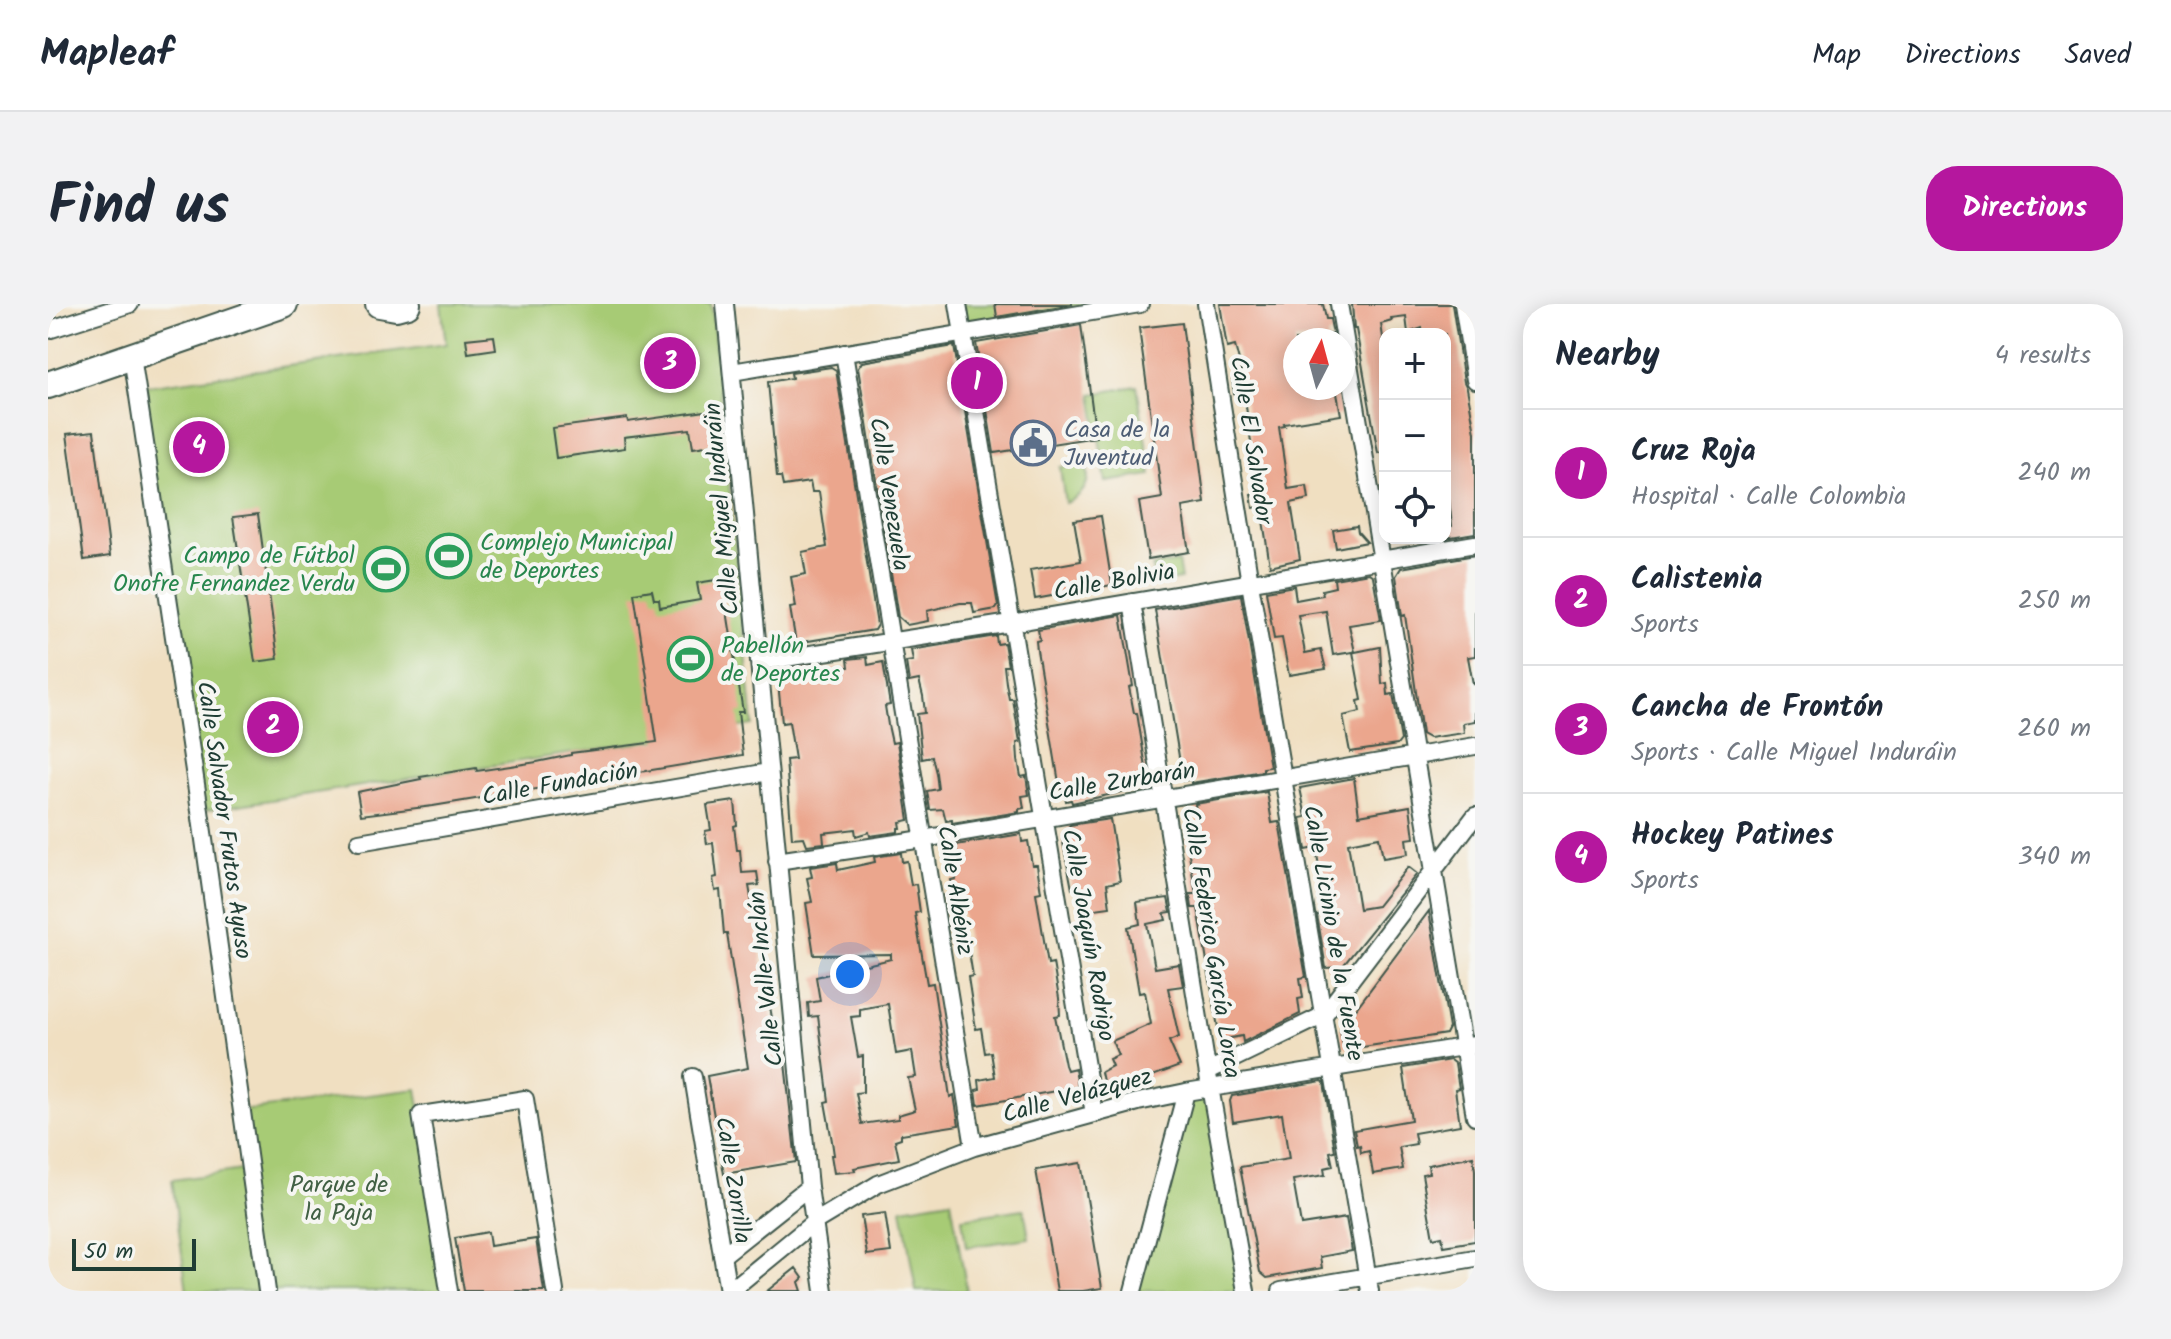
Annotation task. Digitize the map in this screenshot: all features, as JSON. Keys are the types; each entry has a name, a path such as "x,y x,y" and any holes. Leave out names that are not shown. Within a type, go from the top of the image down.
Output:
{"main road":[{"path":"48,385 284,304"},
{"path":"379,304 396,307 407,304"}],"street":[{"path":"48,330 130,304"},
{"name":"Calle Miguel Induráin","path":"725,304 759,662"},
{"name":"Calle Joaquín Rodrigo","path":"958,304 1094,1114"},
{"path":"732,372 1140,304"},
{"name":"Calle El Salvador","path":"1206,304 1250,583"},
{"path":"1339,304 1433,873 1469,1046 1475,1116"},
{"path":"1463,304 1475,380"},
{"name":"Calle Venezuela","path":"844,353 890,642"},
{"name":"Calle Salvador Frutos Ayuso","path":"132,356 267,1291"},
{"name":"Calle Bolivia","path":"759,662 1011,623 1475,544"},
{"name":"Calle Licinio de la Fuente","path":"1250,583 1369,1283"},
{"name":"Calle Federico García Lorca","path":"1132,602 1246,1291"},
{"name":"Calle Albéniz","path":"890,642 974,1147"},
{"name":"Calle Valle-Inclán","path":"759,662 809,1187 824,1291"},
{"name":"Calle Zurbarán","path":"777,861 1475,746"},
{"name":"Calle Fundación","path":"359,842 769,772"},
{"path":"1209,1079 1324,1015 1475,816"},
{"name":"Calle Velázquez","path":"729,1291 748,1284 813,1223 878,1184 974,1147 1186,1092 1209,1079 1332,1068 1469,1046"},
{"name":"Calle Zorrilla","path":"693,1077 729,1291"},
{"path":"1133,1291 1186,1092"},
{"path":"449,1291 421,1115 525,1099 555,1291"},
{"path":"722,1256 809,1187"},
{"path":"1281,1291 1369,1283 1475,1258"}],"green space":[{"name":"Complejo Municipal de Deportes","path":"441,304 711,304 753,725 200,811 138,387 446,344"},
{"path":"958,304 1103,304 962,334"},
{"path":"1137,386 1151,475 1106,482 1092,394"},
{"path":"1086,463 1087,483 1077,497 1065,503 1060,467"},
{"path":"1178,562 1181,579 1154,583 1152,566"},
{"path":"1210,1087 1246,1291 1133,1291 1186,1092"},
{"name":"Parque de la Paja","path":"417,1089 449,1291 187,1291 172,1180 249,1169 241,1111"},
{"path":"951,1200 967,1291 916,1291 902,1208"},
{"path":"1024,1209 1029,1238 966,1247 962,1218"}],"building":[{"path":"995,304 1073,304 997,317"},
{"path":"1220,304 1323,304 1326,319 1330,319 1332,328 1283,328 1283,400 1338,400 1341,415 1279,427 1288,489 1307,486 1309,499 1291,503 1300,559 1270,566 1261,507 1253,508 1251,494 1258,492 1244,392 1234,394 1232,378 1242,376 1235,346 1227,348"},
{"path":"1352,304 1452,304 1475,432 1475,533 1451,537 1451,328 1407,328 1406,317 1381,324 1378,453"},
{"path":"1182,323 1205,503 1182,507 1189,552 1148,559 1139,502 1162,498 1139,328"},
{"path":"1081,325 1096,437 994,453 976,343"},
{"path":"494,336 496,349 468,353 466,339"},
{"path":"954,346 998,606 974,613 972,603 960,603 927,611 928,621 907,625 898,617 858,368 862,362"},
{"path":"831,367 836,370 877,625 874,630 796,643 790,608 796,607 791,577 806,574 802,552 827,547 819,492 812,492 810,482 783,486 781,477 777,477 768,382 792,378 791,373"},
{"path":"713,410 718,444 693,448 690,429 624,437 625,448 556,458 552,428 627,418 628,422"},
{"path":"94,431 110,556 84,560 67,434"},
{"path":"258,514 278,659 255,662 233,517"},
{"path":"1101,516 1112,585 1035,599 1030,570 1081,561 1074,520"},
{"path":"1357,526 1367,542 1336,548 1333,530"},
{"path":"1475,555 1475,656 1468,657 1475,683 1475,721 1463,723 1464,733 1429,738 1422,734 1405,615 1402,616 1396,576 1401,568"},
{"path":"1369,573 1373,576 1381,620 1349,625 1355,652 1380,647 1382,684 1387,683 1388,695 1393,694 1401,740 1397,745 1350,752 1343,716 1360,712 1358,701 1362,700 1353,652 1333,655 1326,611 1298,615 1305,653 1321,650 1326,669 1289,675 1282,638 1274,639 1266,591 1294,586 1296,600 1323,595 1322,590 1335,587 1334,579"},
{"path":"722,579 743,712 738,712 743,755 361,815 357,792 420,777 657,742 634,593 652,590 654,599 659,599 660,607 700,600 697,583"},
{"path":"1241,595 1270,767 1263,768 1263,771 1191,783 1191,779 1183,781 1155,610"},
{"path":"1121,615 1133,686 1129,687 1134,713 1137,713 1149,786 1072,803 1071,800 1066,801 1064,788 1060,789 1037,650 1036,641 1040,640 1038,630"},
{"path":"996,636 997,644 1004,643 1008,666 1004,666 1006,683 1009,699 1013,699 1020,742 1017,743 1018,760 1021,777 1026,776 1029,795 1022,796 1024,808 1019,812 952,823 952,820 946,821 943,809 930,810 927,791 938,789 936,773 932,757 922,759 917,714 925,713 923,696 919,680 909,682 906,662 913,661 911,650"},
{"path":"867,657 868,665 883,662 890,705 885,706 888,725 892,743 897,742 909,820 900,822 898,832 870,836 869,832 856,836 855,829 823,833 824,843 807,845 804,837 792,838 786,760 795,759 789,722 782,723 778,682 797,679 795,669 814,665 815,672 849,667 848,659"},
{"path":"1354,778 1359,815 1410,806 1414,838 1406,839 1408,854 1383,858 1379,837 1348,843 1359,909 1377,906 1408,867 1417,874 1342,967 1326,968 1317,915 1326,914 1316,848 1306,850 1301,818 1306,817 1300,788"},
{"path":"1267,792 1272,823 1279,822 1306,977 1300,978 1303,998 1298,999 1300,1014 1243,1042 1242,1036 1220,1040 1198,908 1192,908 1190,894 1196,894 1186,837 1199,835 1195,804"},
{"path":"735,801 737,825 734,826 742,873 757,872 759,885 749,886 780,1064 785,1063 796,1162 724,1174 707,1076 748,1068 727,934 724,934 720,890 715,891 713,878 717,877 713,843 707,844 705,831 711,830 707,805"},
{"path":"1110,819 1120,881 1107,884 1110,907 1081,911 1077,889 1072,889 1062,837 1070,825"},
{"path":"1021,834 1022,842 1028,841 1032,865 1037,865 1041,892 1036,893 1048,964 1053,963 1059,998 1060,1015 1055,1016 1065,1065 1067,1070 1075,1068 1078,1087 978,1105 976,1090 980,1089 979,1080 995,1077 991,1052 985,1053 981,1028 976,1029 968,977 973,976 969,952 961,905 956,906 951,880 956,879 952,854 957,853 956,845"},
{"path":"901,853 902,862 907,861 911,885 916,884 920,912 915,913 927,984 933,983 950,1097 954,1095 959,1125 901,1134 901,1138 895,1140 899,1159 854,1168 855,1171 834,1173 818,1016 809,1017 808,1003 820,1001 816,977 891,959 891,954 814,955 806,903 812,902 807,878 812,877 810,867 837,863 838,870 875,862 874,857","holes":["888,1004 896,1054 912,1051 916,1077 908,1078 915,1110 898,1115 898,1119 862,1124 856,1093 863,1092 863,1056 858,1057 851,1017 860,1016 860,1009"]},
{"path":"1168,898 1171,912 1164,913 1166,920 1147,924 1155,968 1179,964 1183,986 1168,988 1179,1037 1169,1041 1180,1066 1112,1091 1104,1086 1101,1072 1112,1066 1109,1059 1118,1055 1112,1041 1151,1024 1145,992 1139,993 1128,927 1140,924 1137,902"},
{"path":"1429,911 1449,1028 1446,1034 1350,1049 1343,1045 1340,1030"},
{"path":"1450,1060 1455,1064 1459,1088 1455,1089 1460,1125 1414,1133 1416,1144 1399,1147 1403,1169 1373,1174 1369,1151 1361,1153 1354,1130 1411,1120 1403,1068"},
{"path":"1322,1081 1335,1151 1330,1152 1333,1166 1324,1168 1325,1175 1293,1180 1301,1225 1346,1218 1352,1251 1320,1257 1322,1268 1267,1278 1260,1272 1240,1167 1289,1159 1282,1114 1233,1122 1230,1101 1232,1096"},
{"path":"1473,1156 1475,1241 1444,1246 1442,1236 1433,1238 1422,1174 1429,1173 1428,1165"},
{"path":"1081,1163 1102,1288 1057,1291 1036,1170"},
{"path":"885,1213 891,1252 867,1255 861,1216"},
{"path":"488,1232 490,1246 536,1239 544,1291 464,1291 455,1238"},
{"path":"796,1268 803,1278 799,1282 802,1291 767,1291"}],"place":[{"name":"Cancha de Frontón","path":"670,363"},
{"name":"Cruz Roja","path":"977,383"},
{"name":"Casa de la Juventud","path":"1033,443"},
{"name":"Hockey Patines","path":"199,447"},
{"name":"Complejo Municipal de Deportes","path":"449,556"},
{"name":"Campo de Fútbol Onofre Fernandez Verdu","path":"386,569"},
{"name":"Pabellón de Deportes","path":"690,659"},
{"name":"Calistenia","path":"273,727"}]}
